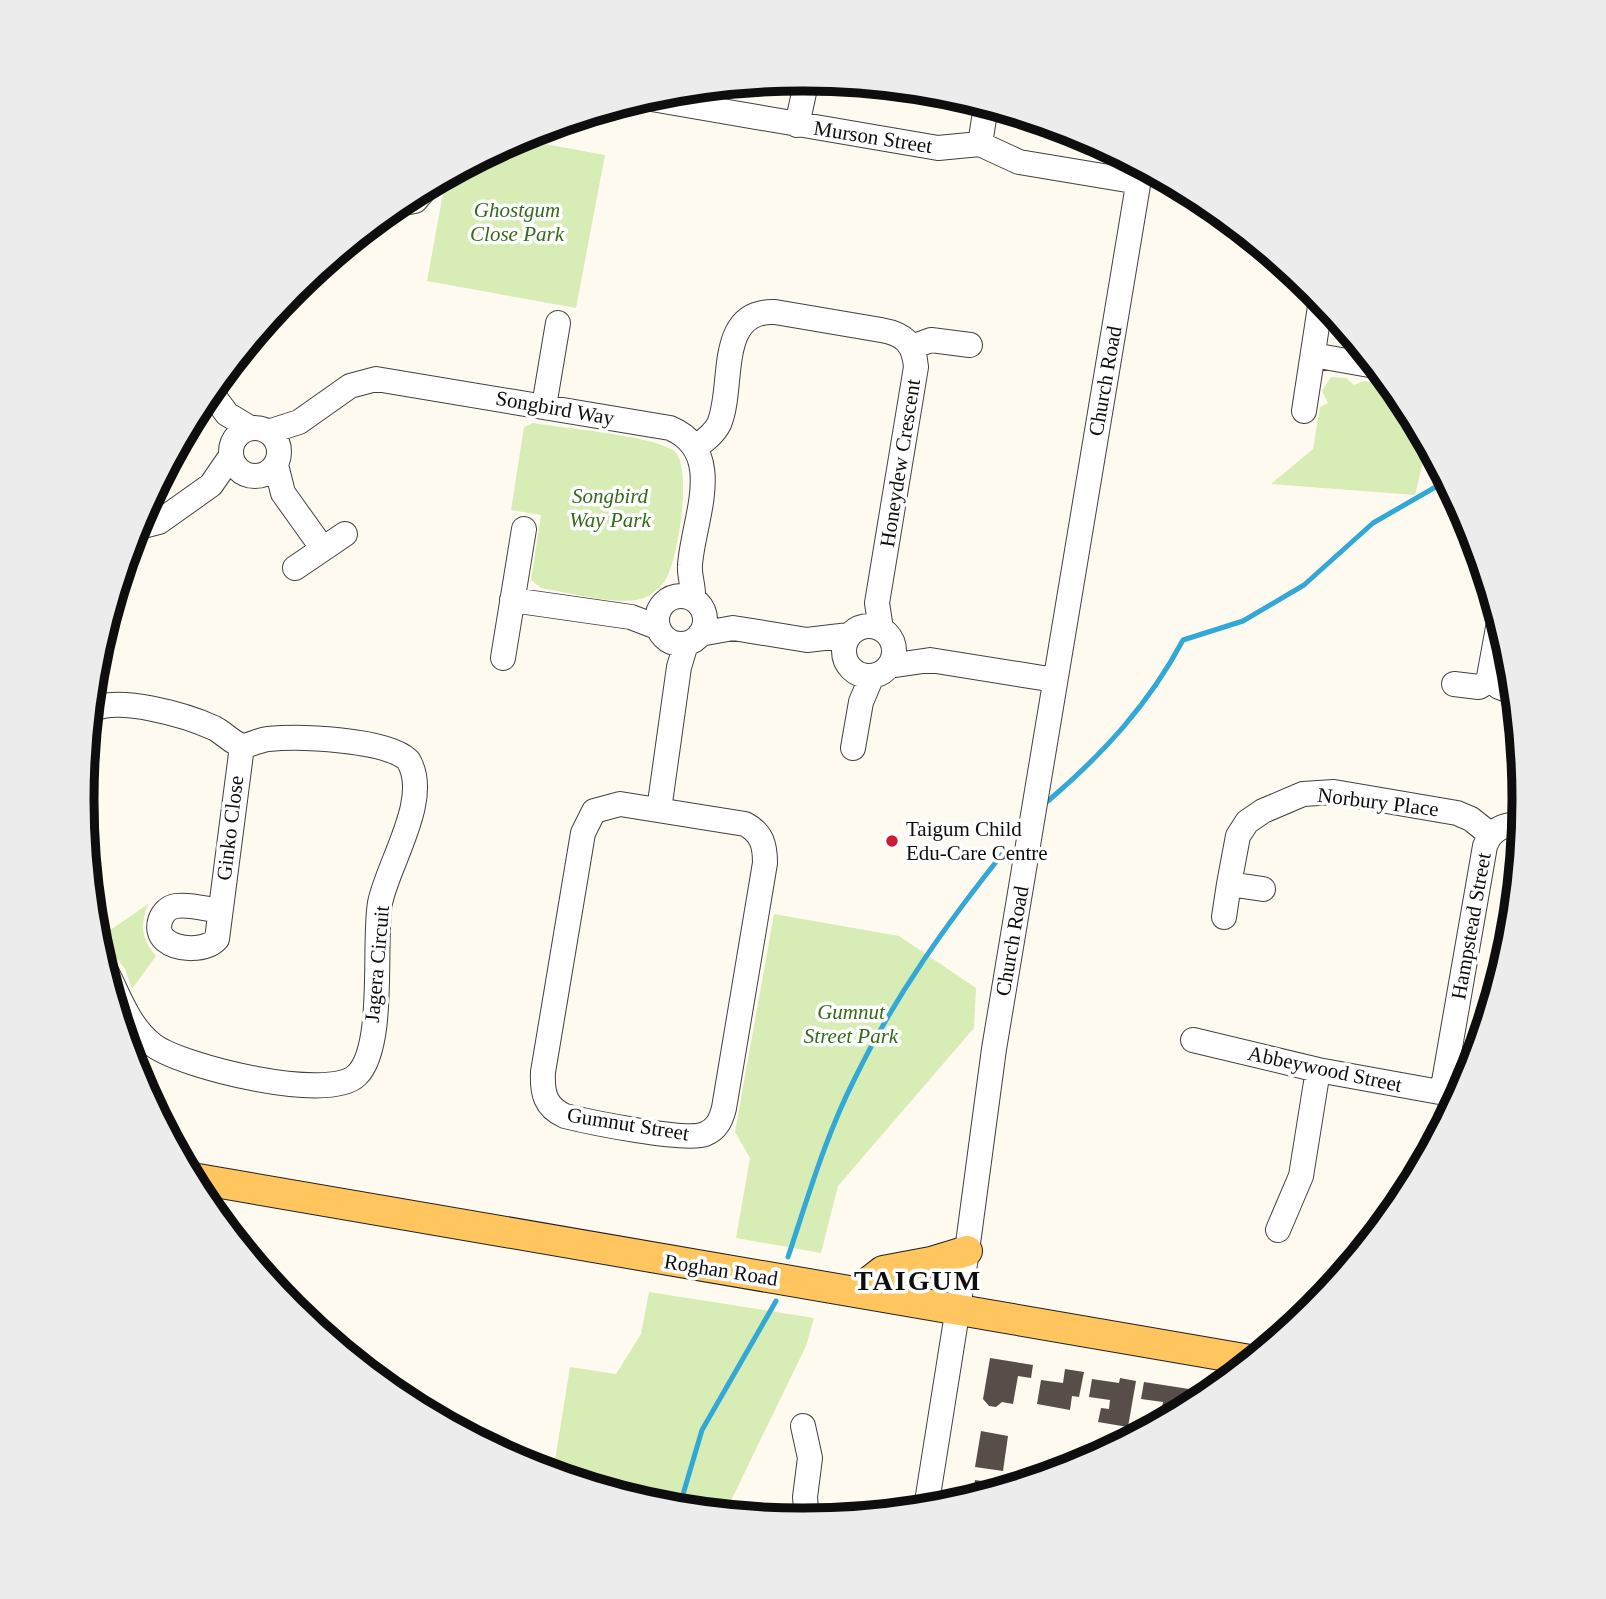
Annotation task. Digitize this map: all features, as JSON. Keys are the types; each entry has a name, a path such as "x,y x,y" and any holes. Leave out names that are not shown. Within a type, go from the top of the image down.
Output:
{"main road":[{"name":"Roghan Road","path":"206,1180 712,1270 1239,1358"},
{"path":"856,1292 883,1271 931,1262 967,1251"}],"street":[{"path":"797,125 804,91"},
{"name":"Murson Street","path":"675,103 937,148 980,144"},
{"path":"985,115 980,144 1019,162 1133,173"},
{"name":"Church Road","path":"928,1496 967,1251 994,1049 1140,177"},
{"path":"659,810 681,626 704,475 696,447 710,436 720,422 735,335 743,322 759,313 775,312 891,332 904,338 912,347 931,341 970,345"},
{"path":"1304,411 1319,314"},
{"path":"544,406 558,323"},
{"name":"Honeydew Crescent","path":"853,748 915,375 912,347"},
{"path":"1313,355 1361,364"},
{"name":"Songbird Way","path":"255,452 349,386 367,379 663,426 685,436 696,447"},
{"path":"217,401 323,549"},
{"path":"150,524 159,522 211,485 234,480 255,452"},
{"path":"503,658 524,529"},
{"path":"295,568 345,534"},
{"path":"512,600 681,626 733,628 1055,680"},
{"path":"1494,644 1489,664 1491,680 1502,688"},
{"path":"1454,684 1479,687 1491,680"},
{"path":"101,706 114,704 173,714 218,729 242,746"},
{"name":"Jagera Circuit","path":"129,1017 142,1036 161,1051 220,1070 310,1085 343,1083 352,1079 363,1067 379,985 381,901 408,824 414,773 408,760 396,751 346,743 291,738 264,740 242,746"},
{"name":"Ginko Close","path":"220,911 242,746"},
{"name":"Norbury Place","path":"1224,917 1238,836 1247,822 1263,811 1312,792 1334,792 1457,813 1471,819 1491,835"},
{"name":"Gumnut Street","path":"612,804 659,810 746,824 758,833 764,846 765,863 722,1117 714,1128 697,1136 565,1116 550,1108 543,1092 543,1072 585,824 594,811 612,804"},
{"name":"Hampstead Street","path":"1451,1085 1483,853 1491,835 1511,824"},
{"path":"1229,884 1263,889"},
{"name":"Abbeywood Street","path":"1193,1040 1318,1070 1447,1094"},
{"path":"1278,1230 1301,1176 1318,1070"},
{"path":"803,1426 810,1458 806,1508"}],"green space":[{"name":"Ghostgum Close Park","path":"538,143 605,155 576,308 427,281 444,189 490,164"},
{"path":"1331,377 1346,378 1354,385 1364,381 1376,383 1424,458 1415,495 1271,484 1313,449 1320,407 1328,403 1322,391"},
{"name":"Songbird Way Park","path":"533,423 629,437 674,451 680,460 682,474 682,511 672,564 662,585 653,593 636,600 610,600 541,588 531,580 541,515 511,510 524,427"},
{"path":"148,904 143,932 147,944 156,956 132,989 125,969 111,951 107,932"},
{"name":"Gumnut Street Park","path":"774,914 899,936 976,988 974,1028 838,1186 821,1253 736,1238 750,1158 735,1132"},
{"path":"649,1292 814,1318 806,1346 730,1504 620,1484 555,1462 570,1367 616,1374 641,1334"}],"building":[{"path":"990,1358 1033,1365 1031,1378 1018,1376 1013,1404 1002,1402 996,1407 989,1406 983,1399"},
{"path":"1065,1369 1084,1372 1079,1397 1072,1396 1070,1410 1037,1404 1041,1380 1063,1383"},
{"path":"1120,1378 1136,1381 1128,1427 1098,1422 1101,1408 1109,1409 1110,1400 1089,1397 1092,1379 1119,1383"},
{"path":"1144,1382 1189,1389 1188,1394 1161,1410 1163,1402 1141,1399"},
{"path":"981,1431 1008,1436 1003,1471 975,1467"},
{"path":"975,1480 991,1482 986,1484 974,1487"}],"waterway":[{"path":"1048,801 1088,765 1140,707 1183,640 1243,621 1304,585 1373,523 1438,486"},
{"path":"788,1257 835,1122 871,1048 923,961 1004,852"},
{"path":"682,1497 702,1430 776,1301"}],"place":[{"name":"Taigum Child Edu-Care Centre","path":"892,841"}],"district":[{"name":"TAIGUM","path":"918,1280"}]}
